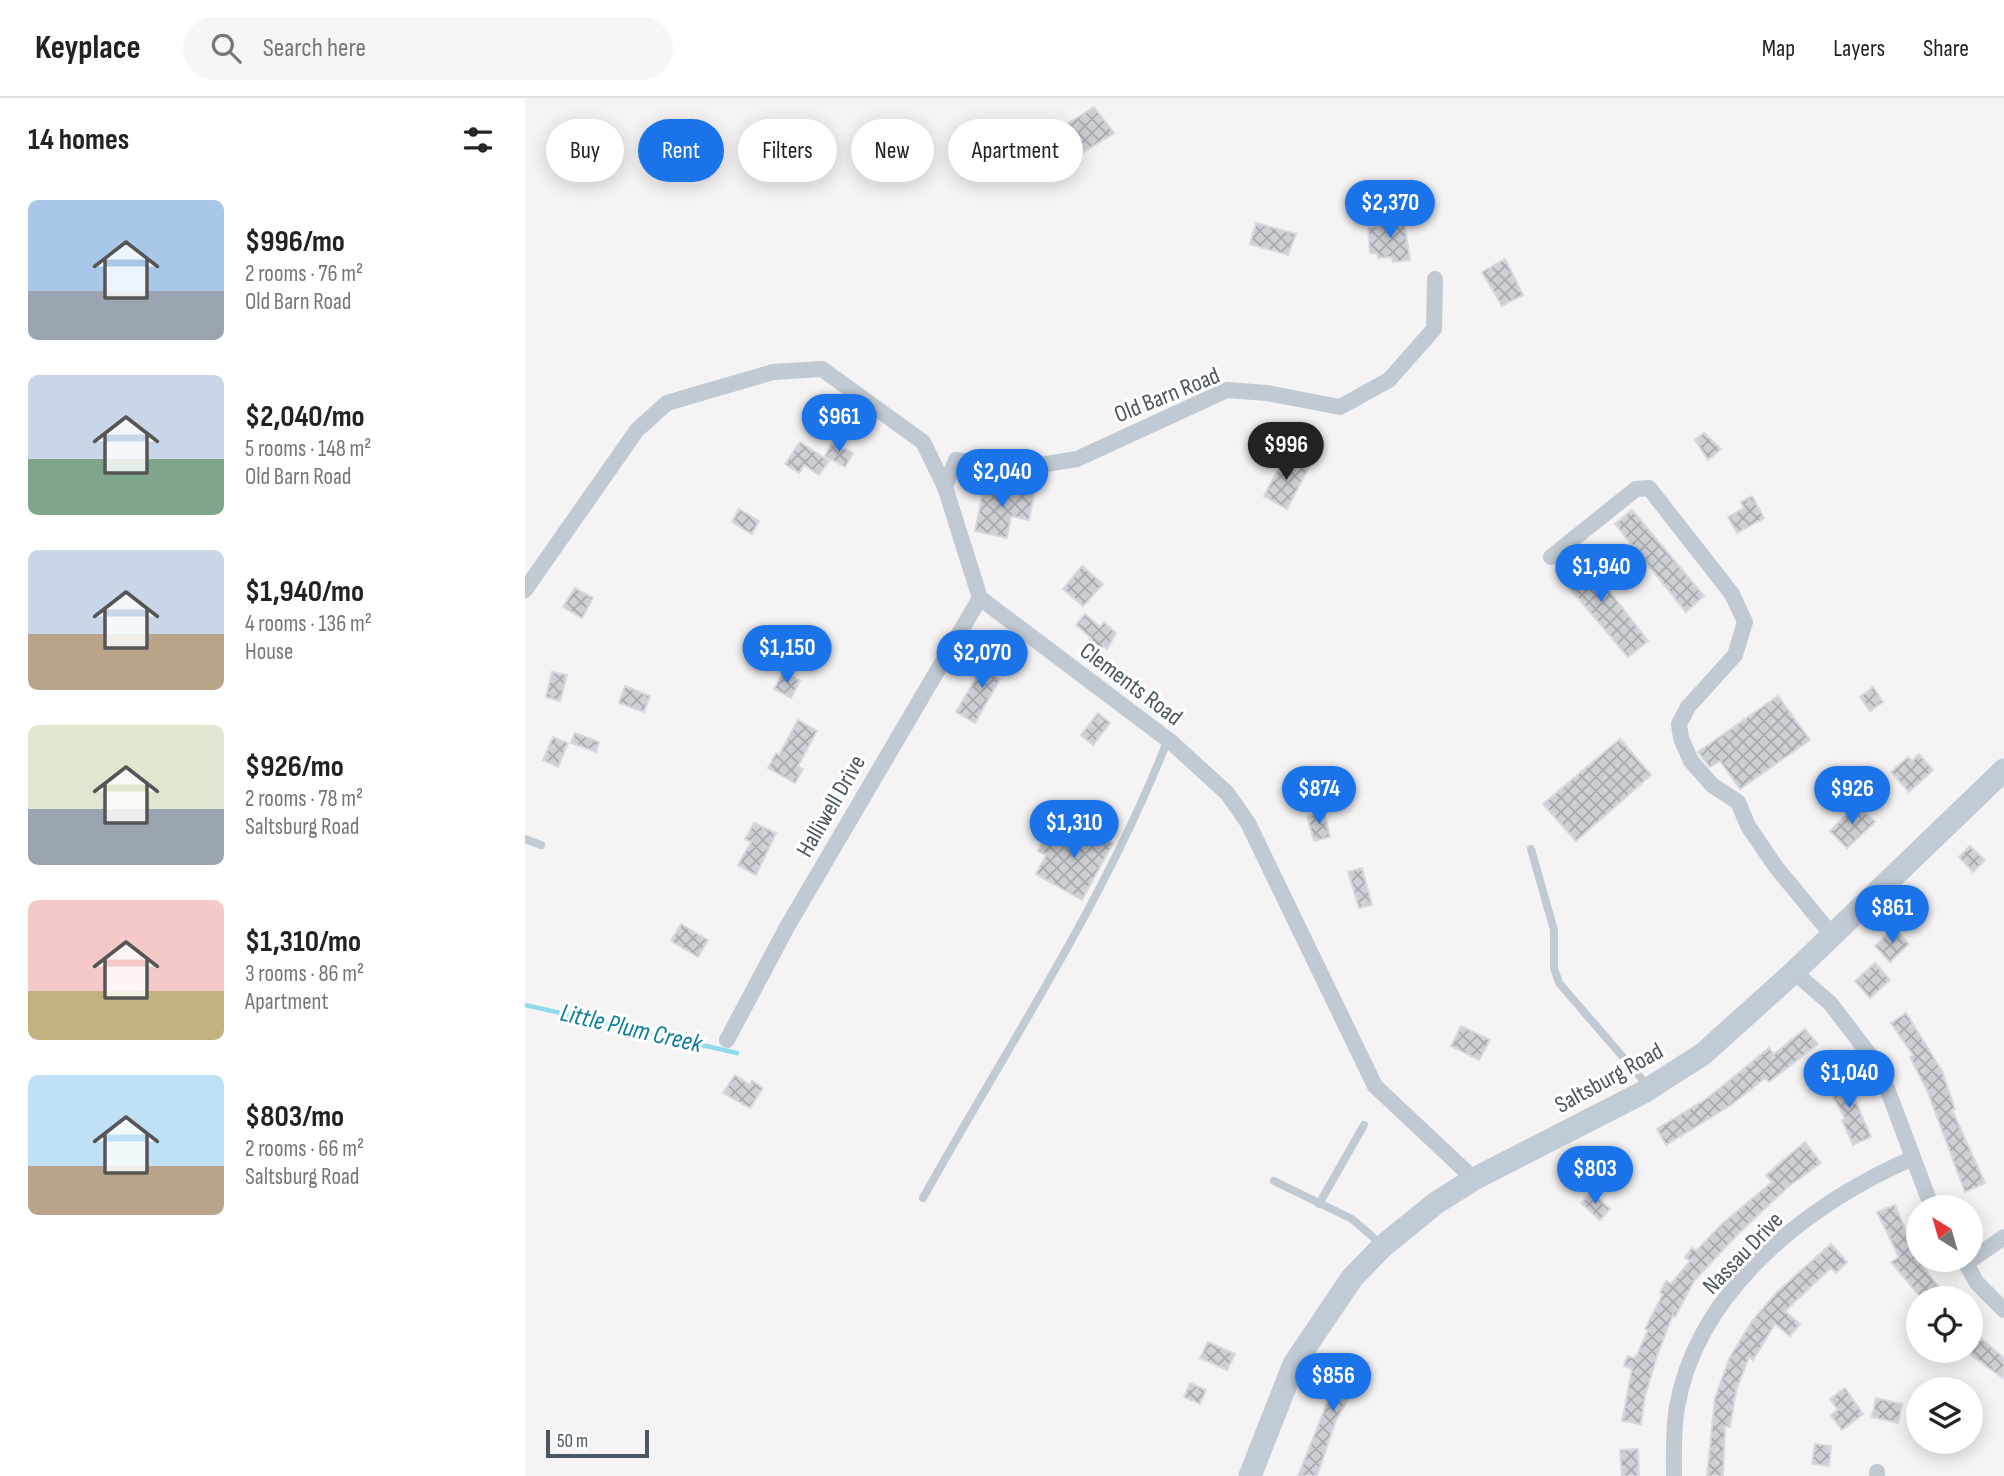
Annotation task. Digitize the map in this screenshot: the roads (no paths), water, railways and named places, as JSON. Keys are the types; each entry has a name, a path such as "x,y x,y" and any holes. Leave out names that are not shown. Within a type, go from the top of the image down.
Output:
{"main road":[{"name":"Saltsburg Road","path":"1250,1476 1294,1364 1352,1278 1383,1246 1436,1203 1474,1179 1650,1088 1703,1054 1794,972 2004,770"}],"street":[{"name":"Old Barn Road","path":"945,487 956,460 1015,469 1077,459 1227,390 1267,393 1340,407 1389,380 1434,329 1435,279"},
{"path":"525,590 637,430 667,402 773,372 822,369 923,442 945,487 980,597"},
{"path":"1551,557 1636,489 1649,488 1732,594 1745,622 1735,655 1688,708 1679,724 1681,738 1691,761 1712,785 1738,802 1748,827 1776,867 1832,935"},
{"name":"Clements Road","path":"980,597 1168,740 1227,793 1248,823 1375,1086 1474,1179"},
{"name":"Halliwell Drive","path":"727,1040 787,927 980,597"},
{"path":"1794,972 1830,1003 1879,1067 1927,1195"},
{"name":"Nassau Drive","path":"1674,1476 1677,1407 1690,1360 1717,1310 1745,1275 1830,1200 1913,1158"},
{"path":"1983,1251 2004,1237"},
{"path":"1972,1272 1977,1283 2004,1310"}],"lane":[{"path":"923,1198 1101,884 1146,795 1168,740"},
{"path":"525,839 541,845"},
{"path":"1531,849 1554,930 1554,968 1559,984 1650,1088"},
{"path":"1319,1204 1364,1125"},
{"path":"1274,1181 1352,1219 1383,1246"}],"waterway":[{"name":"Little Plum Creek","path":"525,1005 737,1053"}]}
